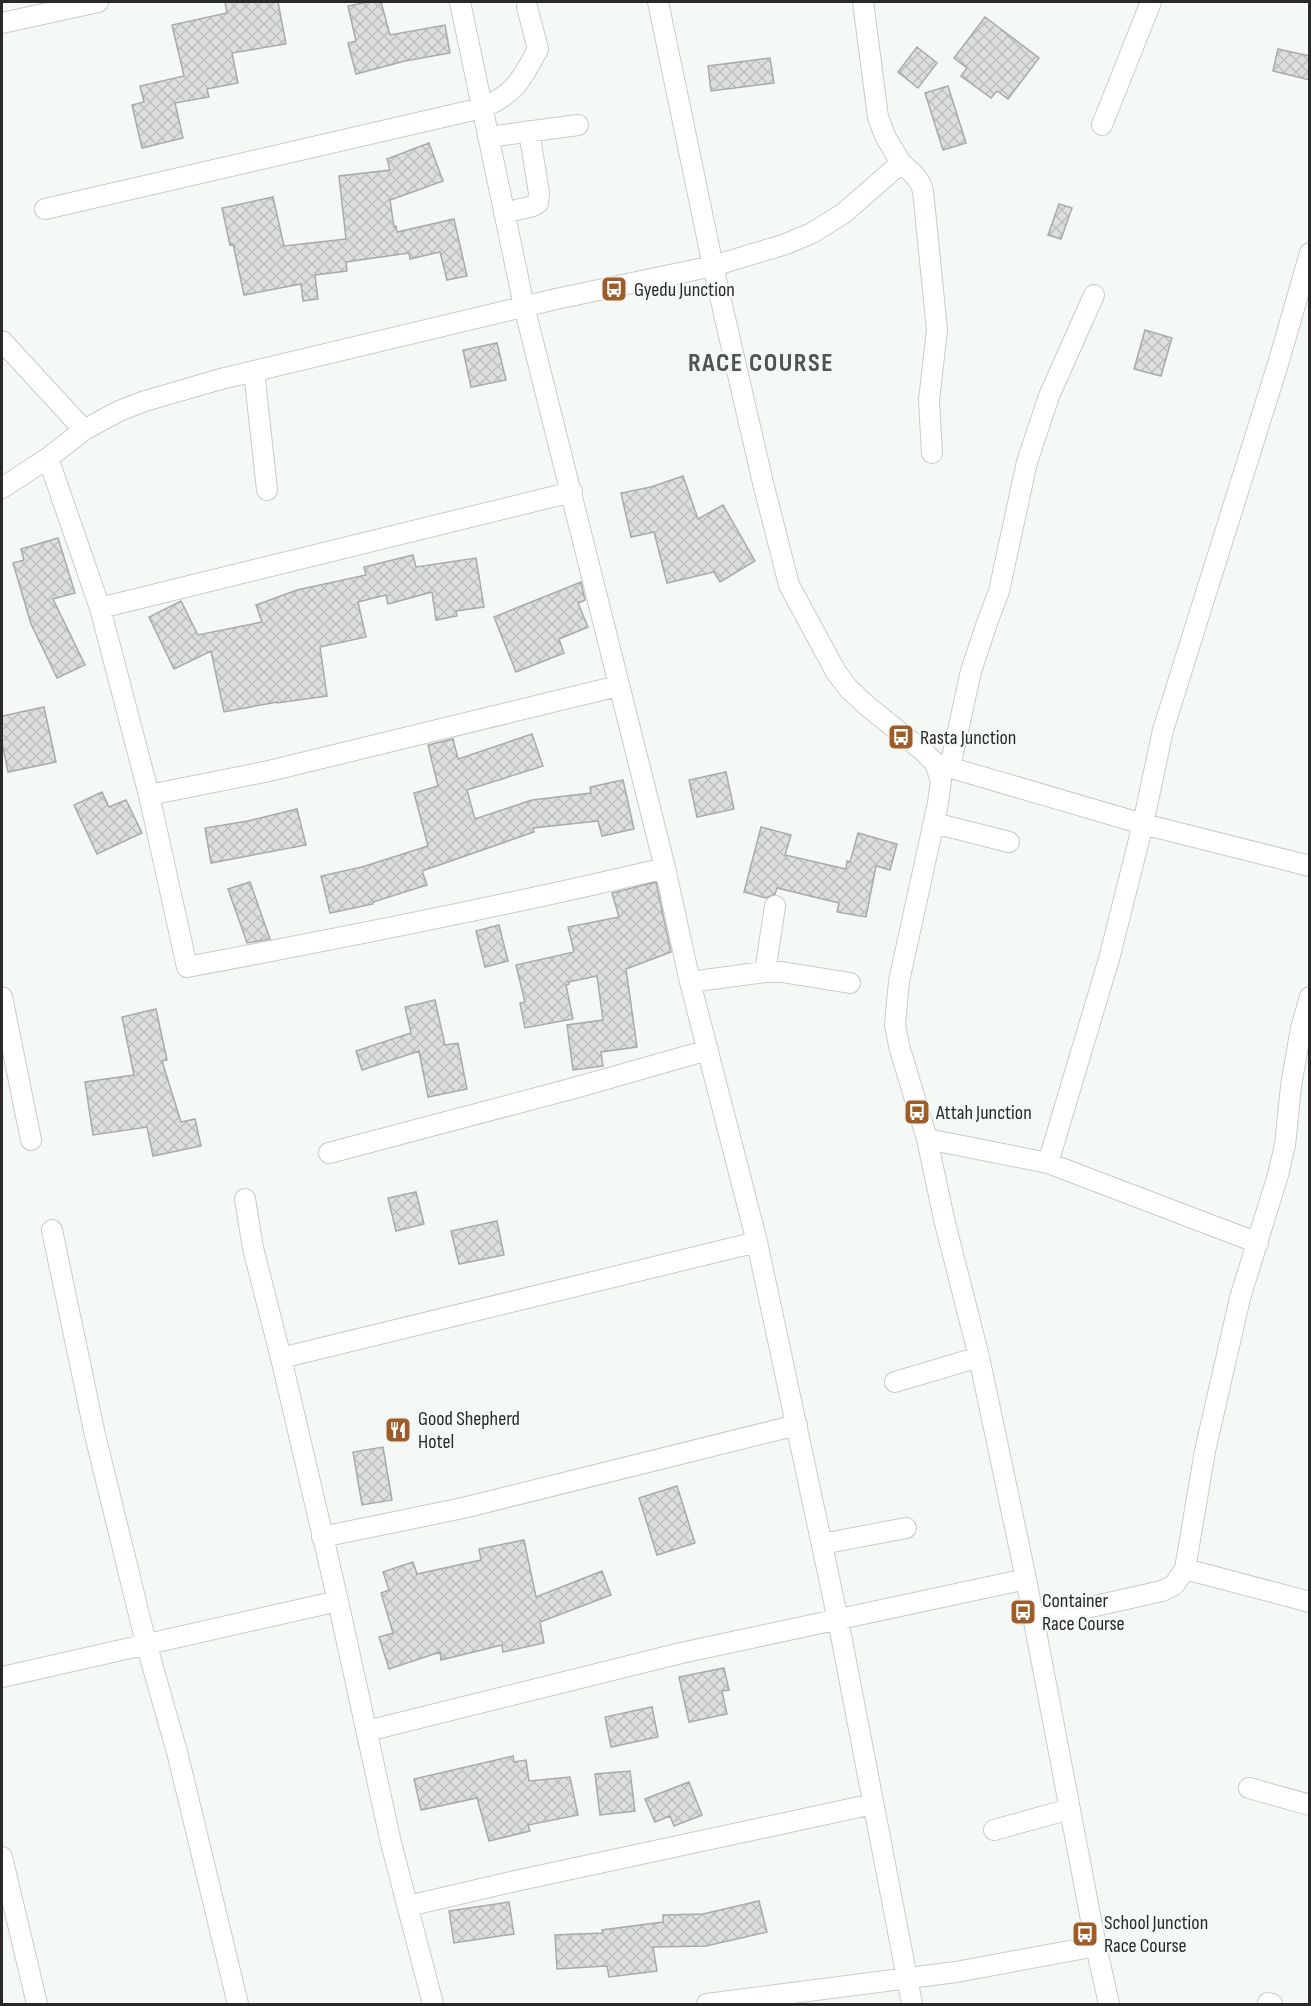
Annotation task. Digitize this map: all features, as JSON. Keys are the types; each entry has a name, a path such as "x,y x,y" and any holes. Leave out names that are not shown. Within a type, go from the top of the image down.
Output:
{"street":[{"path":"2,23 98,2"},
{"path":"460,2 524,306 665,868 690,982 757,1242 838,1620 912,2004"},
{"path":"658,2 713,266 768,506 789,585 836,672 848,688 866,705 943,765 1143,824 1310,866"},
{"path":"863,2 878,117 885,136 901,163 916,176 923,191 937,330 929,400 932,453"},
{"path":"1102,125 1151,2"},
{"path":"45,209 482,108 505,96 515,86 524,76 538,49 527,7"},
{"path":"488,137 578,125"},
{"path":"504,213 538,203 539,193 529,131"},
{"path":"2,488 48,458 84,430 145,400 254,371 524,306 713,266 786,244 812,233 844,213 901,163"},
{"path":"1048,1163 1109,959 1143,824 1163,730 1274,376 1310,253"},
{"path":"1094,295 1049,396 1027,462 999,591 971,671 943,765 934,823 899,981 895,1025 899,1046 927,1139 944,1219 979,1357 1026,1579 1109,2004"},
{"path":"2,342 84,430"},
{"path":"254,371 267,490"},
{"path":"48,458 100,608 149,795 187,967 537,899 665,868"},
{"path":"100,608 572,492"},
{"path":"149,795 269,771 618,687"},
{"path":"934,823 1009,842"},
{"path":"765,972 776,906"},
{"path":"690,982 765,972 782,972 850,983"},
{"path":"2,997 31,1140"},
{"path":"1033,1620 1162,1591 1174,1585 1185,1569 1207,1440 1240,1298 1285,1145 1291,1086 1310,997"},
{"path":"330,1153 708,1050"},
{"path":"927,1139 1048,1163 1258,1243"},
{"path":"245,1199 253,1248 338,1601 392,1843 433,2004"},
{"path":"52,1230 95,1435 177,1752 238,2004"},
{"path":"281,1358 757,1242"},
{"path":"896,1382 979,1357"},
{"path":"322,1537 463,1508 797,1425"},
{"path":"822,1544 906,1528"},
{"path":"1185,1569 1310,1602"},
{"path":"367,1731 681,1653 1026,1579"},
{"path":"2,1677 338,1601"},
{"path":"1249,1788 1310,1805"},
{"path":"408,1906 873,1804"},
{"path":"994,1830 1070,1809"},
{"path":"2,1857 37,2004"},
{"path":"712,2004 906,1980 1096,1946"}],"building":[{"path":"225,2 278,2 286,44 232,53 238,83 207,89 209,97 175,103 183,138 142,148 132,105 144,102 140,86 184,76 172,25 227,13"},
{"path":"381,2 390,35 445,25 450,53 405,61 356,74 348,43 356,41 348,6"},
{"path":"985,17 1039,58 1008,99 997,91 991,98 961,76 967,68 954,58"},
{"path":"917,47 937,63 918,88 898,72"},
{"path":"1278,49 1310,56 1310,80 1273,71"},
{"path":"770,58 774,83 711,91 708,66"},
{"path":"948,86 966,143 943,150 925,93"},
{"path":"429,143 443,181 390,200 394,227 396,226 397,232 454,219 467,276 447,280 440,252 410,259 409,253 346,262 347,271 315,275 318,299 303,301 301,284 244,295 233,244 230,245 222,208 273,197 284,246 346,239 339,176 390,170 387,159"},
{"path":"1059,204 1072,208 1061,239 1048,235"},
{"path":"1145,330 1172,338 1161,376 1134,369"},
{"path":"497,343 506,380 471,387 463,350"},
{"path":"683,476 698,519 723,505 755,561 720,582 714,572 667,583 654,532 631,537 621,493 651,487"},
{"path":"58,538 75,593 53,599 85,665 57,678 31,624 13,563 24,560 21,549"},
{"path":"413,555 416,567 476,558 484,607 456,611 457,616 436,620 432,592 388,604 386,595 358,602 366,637 320,647 327,696 224,712 211,651 174,669 149,617 181,601 198,635 262,622 256,605 297,590 366,575 364,567"},
{"path":"581,582 585,600 578,603 588,627 559,639 564,653 516,672 494,617"},
{"path":"44,707 56,762 8,772 2,743 2,716"},
{"path":"532,734 543,766 467,790 475,819 532,800 591,793 590,787 623,780 634,829 602,836 598,821 533,828 534,832 422,871 427,885 373,902 373,904 330,913 321,876 362,867 428,846 414,793 438,786 428,745 453,739 458,759"},
{"path":"726,772 734,809 697,817 689,780"},
{"path":"102,792 109,807 126,800 142,833 97,854 74,805"},
{"path":"297,809 306,845 211,863 205,828 248,821"},
{"path":"761,827 791,835 785,855 846,869 858,833 897,844 890,870 876,866 866,917 837,912 839,903 777,888 775,894 766,898 744,892"},
{"path":"250,882 270,939 247,943 228,889"},
{"path":"656,882 671,952 626,969 637,1047 601,1052 603,1066 573,1070 567,1025 603,1020 597,976 568,982 569,984 566,985 573,1019 525,1028 520,1003 525,1002 516,965 574,952 568,927 619,917 612,893"},
{"path":"499,925 508,961 485,967 476,931"},
{"path":"435,1000 445,1045 458,1043 467,1089 428,1097 419,1051 362,1070 356,1051 411,1033 405,1007"},
{"path":"156,1009 167,1060 162,1061 181,1122 195,1119 201,1146 153,1156 147,1127 93,1135 85,1082 134,1075 122,1017"},
{"path":"416,1192 424,1224 396,1231 388,1198"},
{"path":"497,1221 504,1255 459,1264 451,1231"},
{"path":"383,1447 392,1500 362,1505 353,1452"},
{"path":"677,1486 695,1543 657,1555 639,1498"},
{"path":"524,1540 536,1597 602,1571 611,1595 540,1622 544,1643 503,1652 502,1645 441,1660 440,1652 389,1669 379,1637 393,1633 381,1593 389,1590 383,1572 413,1562 417,1574 481,1560 479,1549"},
{"path":"724,1668 729,1690 722,1691 727,1714 689,1722 679,1677"},
{"path":"652,1707 658,1737 611,1747 605,1717"},
{"path":"513,1756 514,1762 526,1760 529,1781 570,1777 578,1815 528,1825 530,1831 489,1841 477,1798 421,1810 414,1779"},
{"path":"630,1771 635,1811 600,1815 595,1774"},
{"path":"689,1782 702,1815 674,1826 670,1816 655,1822 645,1799"},
{"path":"759,1901 767,1932 706,1946 653,1947 657,1971 609,1977 607,1966 557,1969 555,1935 603,1933 602,1930 663,1922 663,1915 703,1914"},
{"path":"509,1902 514,1934 454,1943 449,1911"}],"place":[{"name":"Gyedu Junction","path":"614,289"},
{"name":"Rasta Junction","path":"901,737"},
{"name":"Attah Junction","path":"917,1112"},
{"name":"Good Shepherd Hotel","path":"398,1430"},
{"name":"Container Race Course","path":"1023,1612"},
{"name":"School Junction Race Course","path":"1085,1934"}],"district":[{"name":"RACE COURSE","path":"761,362"}]}
